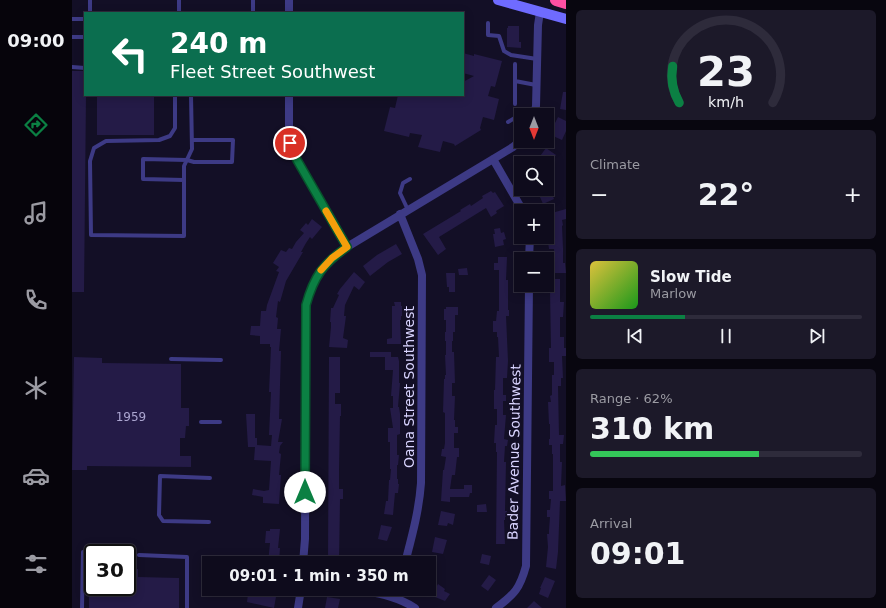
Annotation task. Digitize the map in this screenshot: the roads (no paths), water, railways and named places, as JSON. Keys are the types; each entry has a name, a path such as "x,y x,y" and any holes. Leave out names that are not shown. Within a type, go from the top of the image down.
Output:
{"highway":[{"path":"556,0 566,3"}],"street":[{"path":"289,0 289,12"},
{"path":"498,0 566,19"},
{"path":"535,108 538,25 540,12"},
{"path":"289,96 290,143 297,160 347,247"},
{"path":"303,556 305,531 306,305 311,288 319,272 332,258 347,247 514,146"},
{"path":"493,159 519,204"},
{"name":"Oana Street Southwest","path":"404,212 422,276 421,483 416,521 407,556"},
{"name":"Bader Avenue Southwest","path":"496,608 511,597 518,588 526,566 529,292"},
{"path":"298,608 300,596"},
{"path":"389,596 396,598 415,608"}],"lane":[{"path":"90,0 90,12"},
{"path":"179,0 179,12"},
{"path":"253,0 253,12"},
{"path":"72,19 84,19"},
{"path":"488,23 488,35 499,36 504,51 511,55 537,59"},
{"path":"72,37 84,37"},
{"path":"514,64 515,104"},
{"path":"72,68 84,68"},
{"path":"515,81 536,85"},
{"path":"175,96 175,128 170,136 159,140 106,141 94,148 90,161 91,235 184,236 184,166 192,149 191,96"},
{"path":"508,122 514,118"},
{"path":"184,180 143,179 143,158 187,160 194,162 232,162 233,140 192,140"},
{"path":"404,212 400,193 403,183 410,179"},
{"path":"171,359 222,360"},
{"path":"201,422 220,422"},
{"path":"209,522 163,521 159,515 159,509 160,476 210,478"},
{"path":"82,608 83,552"},
{"path":"139,555 186,557 187,608"}]}
